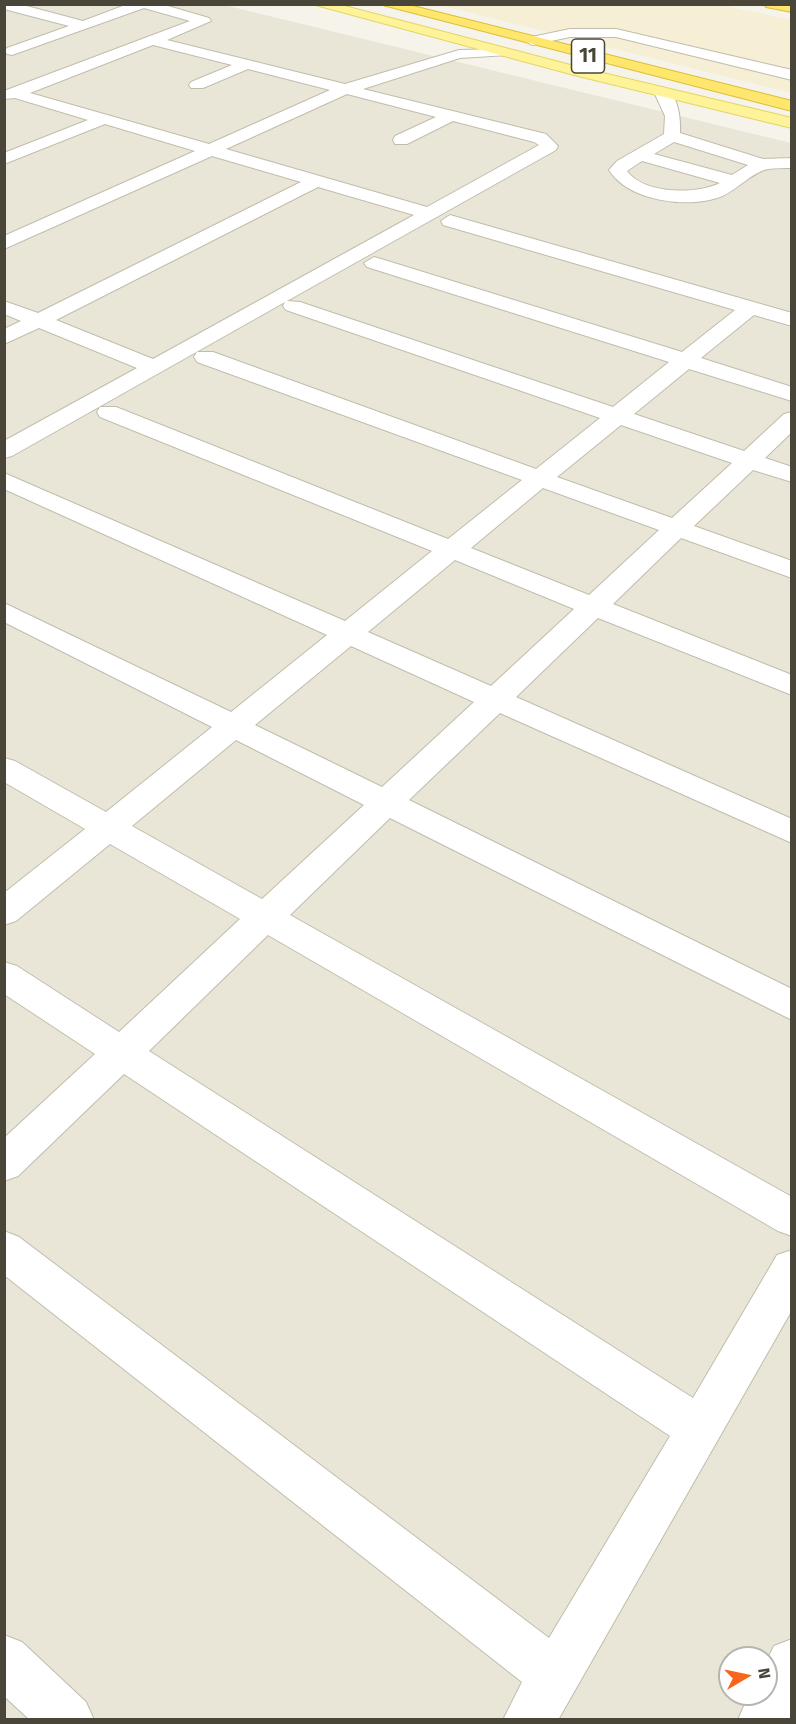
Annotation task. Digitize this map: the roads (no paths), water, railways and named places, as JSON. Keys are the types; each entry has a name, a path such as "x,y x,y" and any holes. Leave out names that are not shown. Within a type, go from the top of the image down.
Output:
{"highway":[{"name":"11","path":"386,4 792,106"},
{"path":"771,4 792,8"}],"main road":[{"path":"319,4 420,37 503,52 792,123"}],"street":[{"path":"4,17 42,4"},
{"path":"8,50 143,4 195,17 8,93"},
{"path":"4,5 106,31"},
{"path":"532,41 570,33 616,33 792,75"},
{"path":"4,452 550,146 540,138 346,88 140,39 61,64 8,93"},
{"path":"8,50 34,57"},
{"path":"4,243 346,88 364,85 397,65 465,53 503,52"},
{"path":"197,85 248,64"},
{"path":"662,92 673,116 672,136"},
{"path":"8,93 428,213"},
{"path":"401,140 451,116"},
{"path":"4,159 104,119"},
{"path":"762,164 705,195 655,192 626,182 619,175 618,170 672,136 762,164 792,164"},
{"path":"640,155 733,181"},
{"path":"4,338 316,181"},
{"path":"4,474 293,306 523,181"},
{"path":"450,221 792,320"},
{"path":"374,263 792,394"},
{"path":"293,306 792,475"},
{"path":"4,308 155,367"},
{"path":"4,912 750,308"},
{"path":"205,357 792,570"},
{"path":"108,412 792,686"},
{"path":"4,1164 792,419"},
{"path":"4,480 792,832"},
{"path":"4,611 792,1006"},
{"path":"4,768 792,1218"},
{"path":"4,976 700,1430"},
{"path":"4,1250 555,1675"},
{"path":"529,1719 700,1430 792,1269"},
{"path":"4,1660 68,1719"},
{"path":"764,1719 792,1664"}]}
